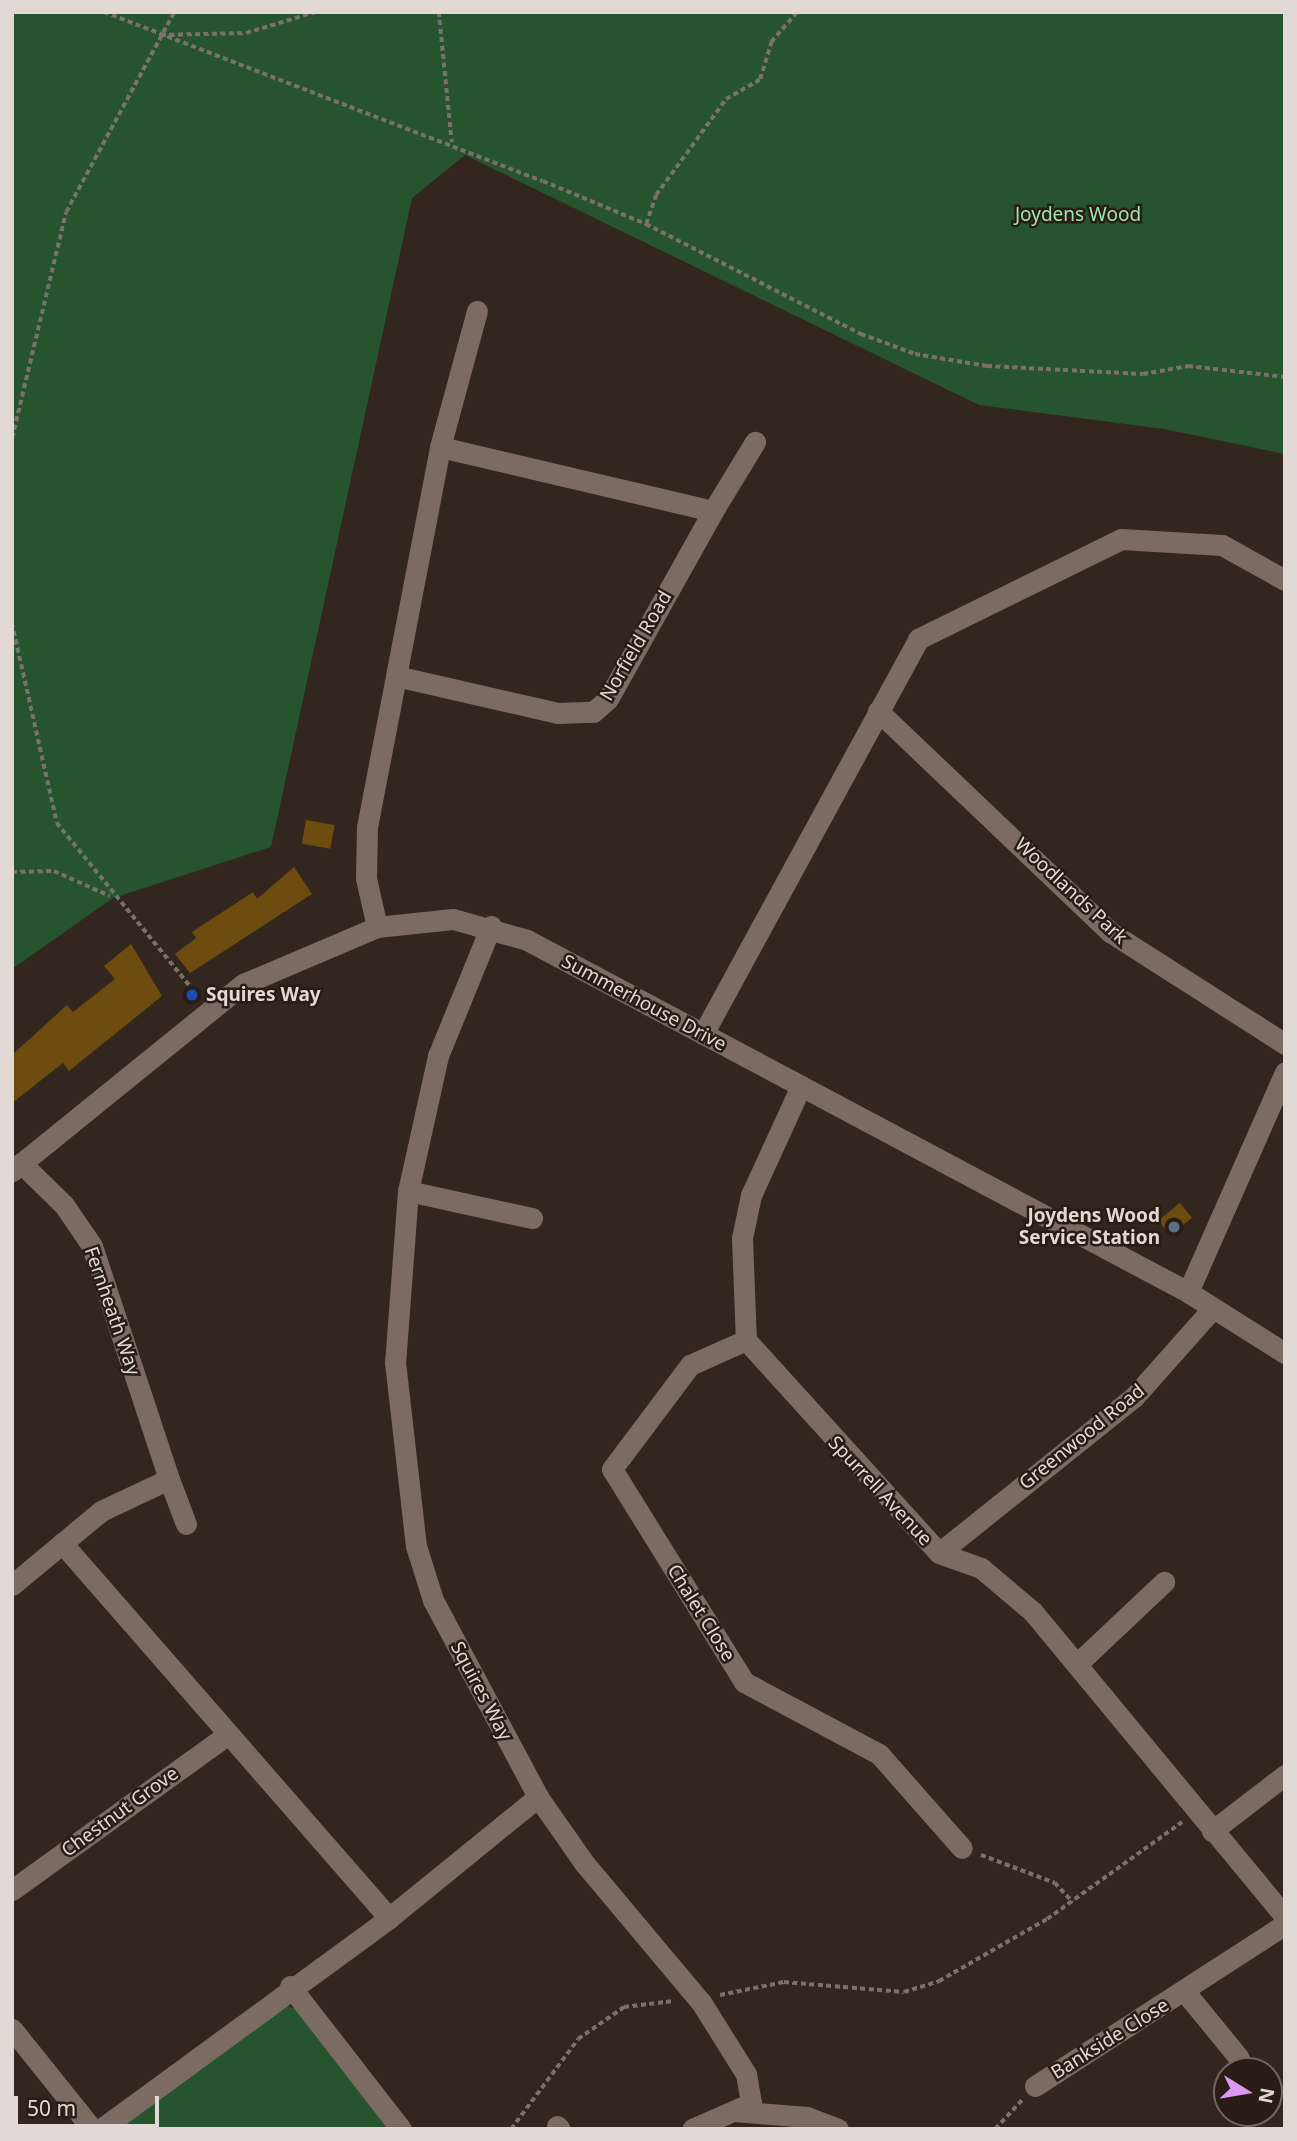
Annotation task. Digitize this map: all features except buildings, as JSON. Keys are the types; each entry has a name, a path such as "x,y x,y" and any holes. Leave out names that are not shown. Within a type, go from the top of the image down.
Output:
{"street":[{"path":"377,927 366,878 367,827 440,447 477,311"},
{"name":"Norfield Road","path":"396,676 557,713 593,712 608,699 713,511 755,442"},
{"path":"440,447 713,511"},
{"path":"703,1034 918,639 1121,539 1223,545 1285,580"},
{"name":"Woodlands Park","path":"877,711 1110,932 1285,1044"},
{"name":"Summerhouse Drive","path":"17,1167 208,1008 274,967 377,927 432,919 491,926 703,1034 1188,1292 1285,1353"},
{"name":"Squires Way","path":"491,926 438,1056 408,1191 395,1362 415,1546 433,1600 538,1797 585,1864 697,1998 746,2074 751,2103 734,2111"},
{"path":"1188,1292 1285,1072"},
{"path":"746,1340 743,1238 751,1195 801,1086"},
{"name":"Fernheath Way","path":"17,1167 64,1205 92,1246 186,1524"},
{"path":"408,1191 532,1218"},
{"name":"Greenwood Road","path":"939,1552 1134,1397 1213,1308"},
{"name":"Spurrell Avenue","path":"746,1340 939,1552 981,1568 1033,1612 1285,1917"},
{"name":"Chalet Close","path":"746,1340 690,1365 612,1469 744,1682 879,1754 962,1848"},
{"path":"12,1585 101,1511 169,1479"},
{"path":"62,1543 389,1918"},
{"path":"1077,1664 1164,1583"},
{"name":"Chestnut Grove","path":"12,1890 228,1734"},
{"path":"1212,1831 1285,1775"},
{"path":"101,2129 290,1986 389,1918 538,1797"},
{"name":"Bankside Close","path":"1035,2086 1185,1992 1285,1924"},
{"path":"290,1986 401,2129"},
{"name":"Bankside Close","path":"1185,1992 1238,2057"},
{"path":"12,2029 92,2129"},
{"path":"692,2129 734,2111 807,2117 838,2129"}],"path":[{"path":"104,12 348,111 452,144 646,225 806,309 915,354 987,366 1143,374 1188,366 1285,377"},
{"path":"12,438 66,212 159,35 174,12"},
{"path":"159,35 246,33 315,12"},
{"path":"439,12 452,144"},
{"path":"646,225 656,195 726,99 760,79 771,42 797,12"},
{"path":"12,623 57,823 114,898 208,1008"},
{"path":"12,872 54,871 114,898"},
{"path":"512,2129 578,2039 624,2007 697,1998 784,1982 904,1992 939,1980 1073,1902 1197,1813"},
{"path":"962,1848 1055,1883 1073,1902"},
{"path":"995,2129 1035,2086"}],"green space":[{"name":"Joydens Wood","path":"12,12 1285,12 1285,454 1164,429 979,405 465,155 412,198 271,847 113,898 12,969"},
{"path":"287,2006 300,2010 390,2129 114,2129"}],"place":[{"name":"Squires Way","path":"192,995"},
{"name":"Joydens Wood Service Station","path":"1174,1227"}]}
